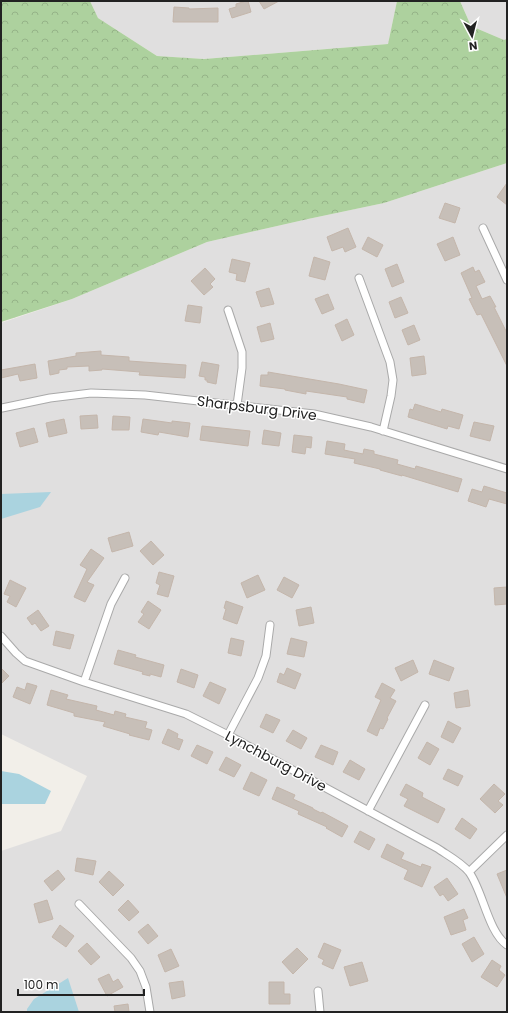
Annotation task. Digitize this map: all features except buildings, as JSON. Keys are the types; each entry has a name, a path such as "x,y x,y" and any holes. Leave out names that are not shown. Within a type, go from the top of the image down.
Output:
{"street":[{"path":"483,228 507,280"},
{"path":"359,278 390,362 393,380 383,431"},
{"path":"228,310 242,352 242,368 237,405"},
{"name":"Sharpsburg Drive","path":"2,408 50,398 91,393 145,395 314,414 383,431 507,469"},
{"path":"84,682 111,604 125,578"},
{"path":"228,735 258,678 266,656 270,625"},
{"name":"Lynchburg Drive","path":"1,636 25,661 84,682 186,714 228,735 437,848 469,872 476,882 497,932 507,945"},
{"path":"368,811 426,705"},
{"path":"469,872 507,835"},
{"path":"79,904 131,958 140,971 146,987 150,1012"},
{"path":"318,991 320,1012"}],"shaded area":[{"path":"90,1 397,1 388,44 204,59 157,56 98,18"},
{"path":"460,1 507,1 507,39 504,40 471,26"},
{"path":"507,163 507,1012 1,1012 1,851 61,831 87,776 1,734 1,323 72,299 207,242 384,203"}],"green space":[{"path":"1,1 90,1 98,18 157,56 204,59 388,44 397,1 460,1 471,26 504,40 507,39 507,163 384,203 207,242 72,299 1,322"}],"water":[{"path":"51,492 40,507 1,519 1,494"},
{"path":"1,771 19,774 51,791 45,804 1,804"},
{"path":"68,978 79,1012 27,1012 27,1009 34,999"}]}
